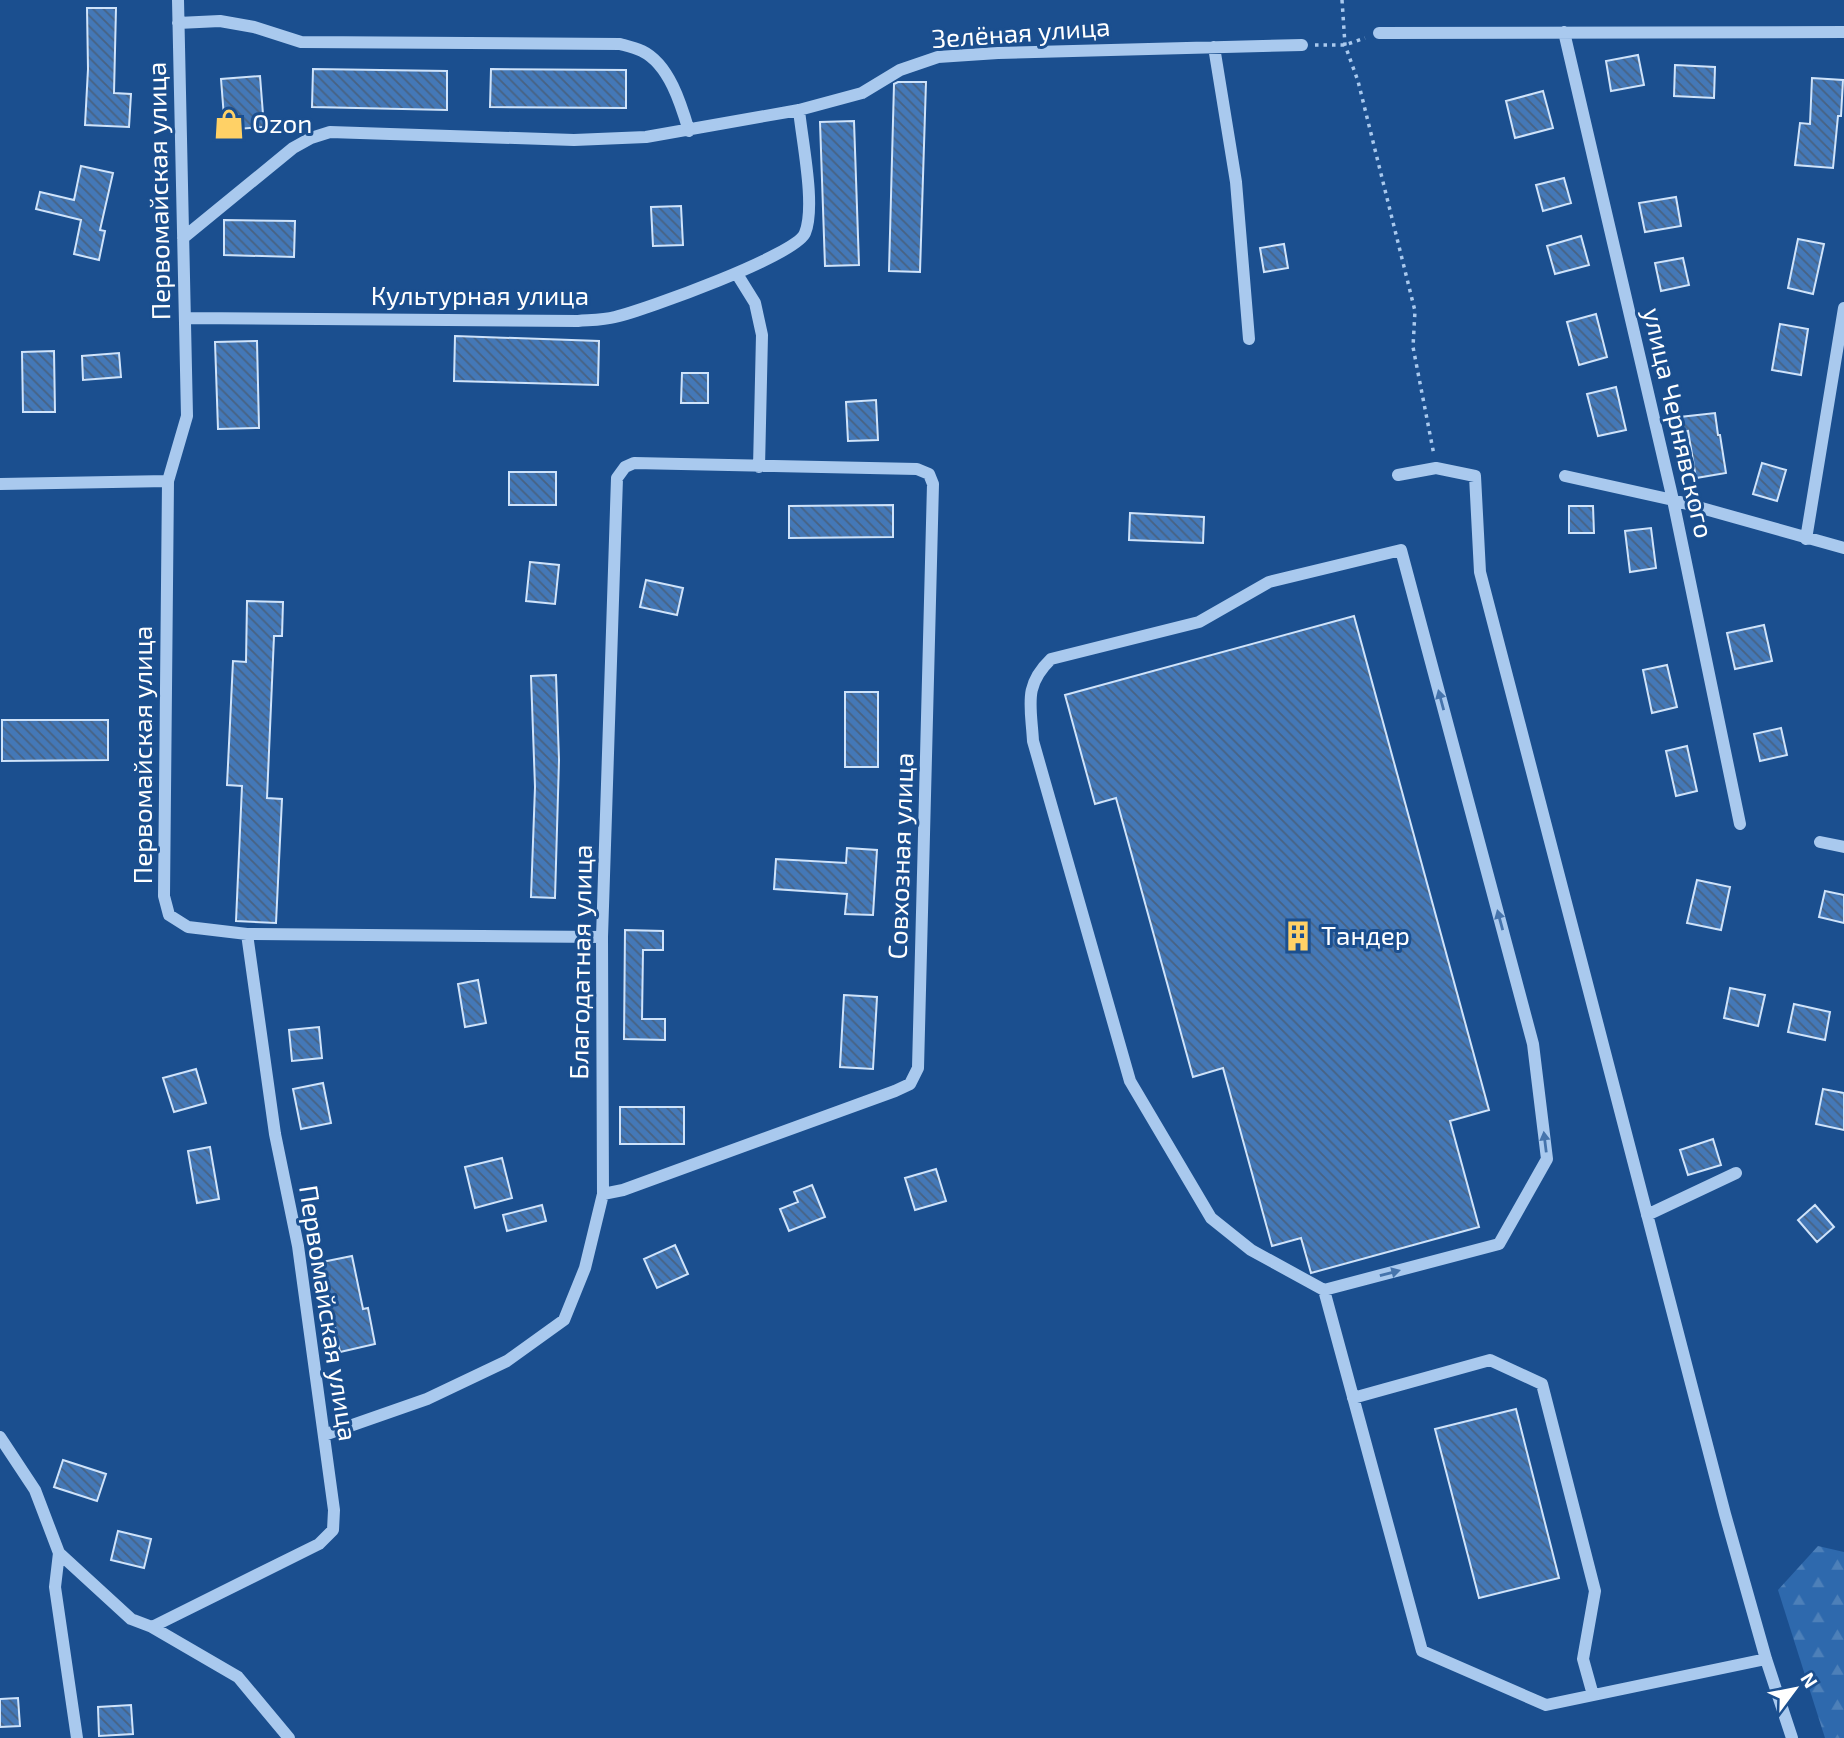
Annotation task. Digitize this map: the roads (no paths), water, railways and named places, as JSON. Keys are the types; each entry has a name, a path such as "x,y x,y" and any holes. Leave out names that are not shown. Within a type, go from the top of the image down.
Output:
{"street":[{"name":"Первомайская улица","path":"152,1627 319,1544 333,1530 334,1510 298,1246 275,1134 247,934 188,927 169,915 164,896 168,481 187,416 178,0"},
{"path":"178,23 220,21 254,27 301,42 620,44 644,51 664,71 679,97 689,131"},
{"path":"1379,33 1844,32"},
{"name":"улица Чернявского","path":"1564,33 1673,500 1740,824"},
{"name":"Зелёная улица","path":"183,238 293,148 330,132 574,140 646,137 799,110 862,93 900,70 938,57 1012,52 1302,45"},
{"path":"1214,47 1236,182 1248,340"},
{"name":"Культурная улица","path":"185,318 578,321 615,317 737,274 789,249 804,236 810,216 799,110"},
{"path":"737,274 755,303 762,335 759,467"},
{"path":"1806,538 1844,308"},
{"name":"Благодатная улица","path":"324,1436 427,1399 507,1361 564,1320 585,1268 603,1194 602,937 617,478 625,467 634,463 759,467"},
{"name":"Совхозная улица","path":"603,1194 622,1190 895,1091 909,1084 918,1068 933,484 929,474 917,469 759,467"},
{"path":"1398,475 1436,468 1475,476 1480,572 1725,1514 1766,1659 1792,1738"},
{"path":"1565,476 1673,500 1844,548"},
{"path":"0,484 168,481"},
{"path":"1324,1290 1499,1244 1547,1159 1533,1044 1401,550 1269,582 1199,622 1051,659 1037,673 1030,694 1033,741 1130,1081 1211,1218 1251,1250 1324,1290 1422,1651 1546,1705 1766,1659"},
{"path":"1820,842 1844,847"},
{"path":"247,934 602,937"},
{"path":"1647,1215 1736,1173"},
{"path":"1353,1398 1490,1360 1542,1384 1595,1591 1583,1659 1593,1695"},
{"path":"0,1437 35,1490 59,1553 131,1619 152,1627 238,1677 289,1738"},
{"path":"59,1553 55,1587 77,1738"}],"place":[{"name":"Ozon","path":"229,124"},
{"name":"Тандер","path":"1298,936"}]}
